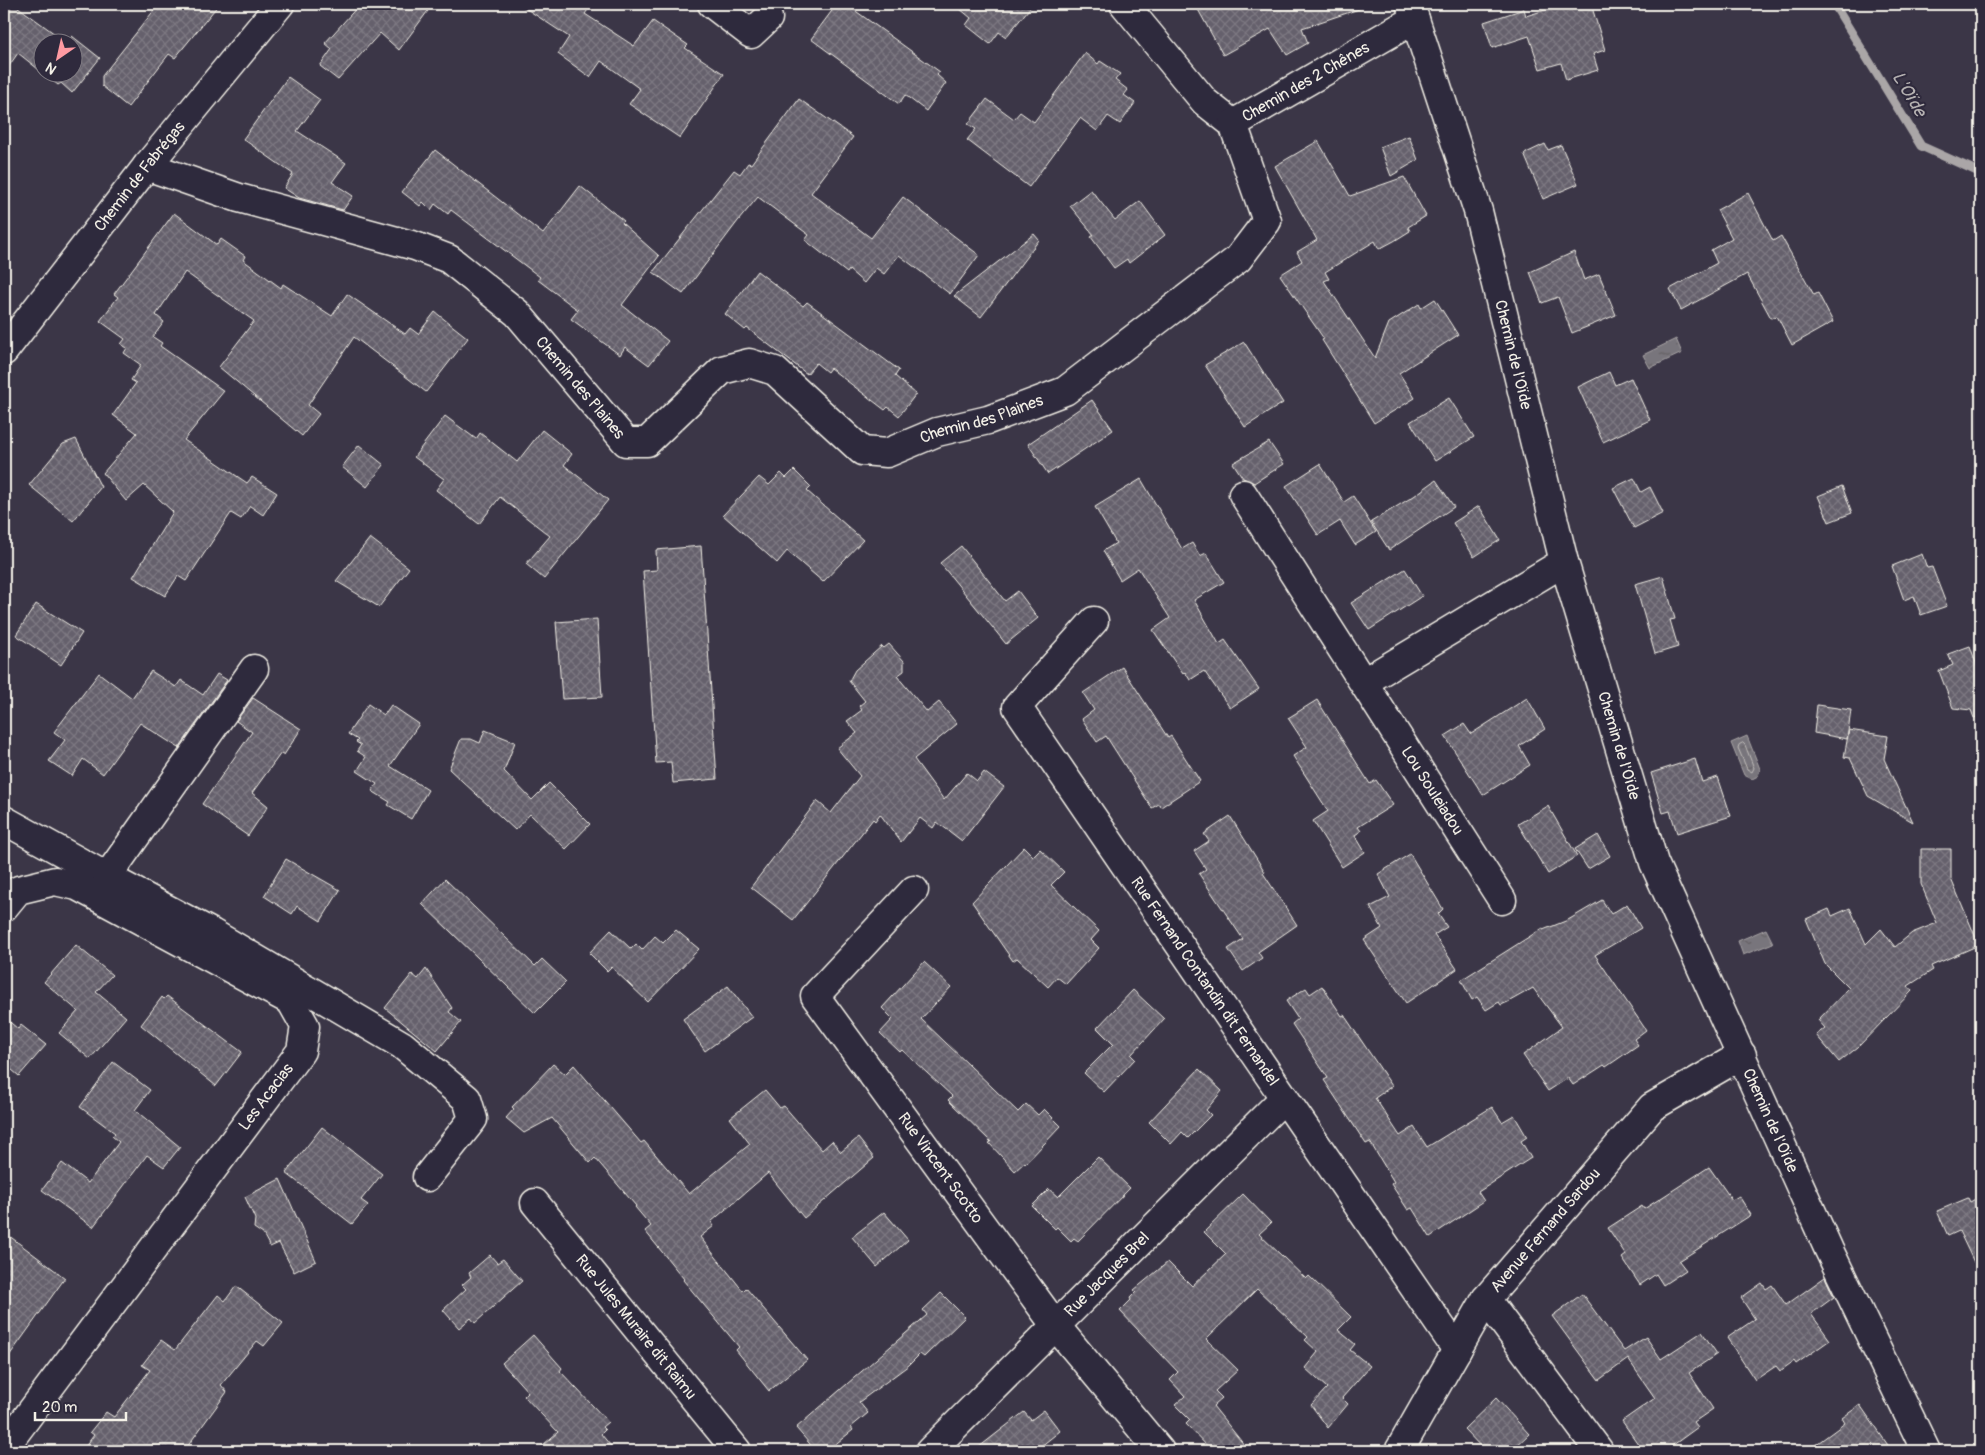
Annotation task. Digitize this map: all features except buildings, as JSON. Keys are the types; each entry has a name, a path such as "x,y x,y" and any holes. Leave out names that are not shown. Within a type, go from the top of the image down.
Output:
{"street":[{"path":"712,4 751,34 768,18"},
{"name":"Chemin des 2 Chênes","path":"1124,4 1205,102 1233,124 1413,11"},
{"name":"Chemin de Fabrégas","path":"4,351 274,6"},
{"name":"Chemin de l'Oïde","path":"1413,11 1478,211 1564,562 1654,863 1829,1250 1926,1451"},
{"name":"Chemin des Plaines","path":"147,166 239,198 415,246 449,259 517,313 626,442 647,442 722,370 749,363 775,371 862,451 887,453 937,432 988,420 1065,390 1238,259 1266,221 1233,124"},
{"name":"Lou Souleiadou","path":"1243,494 1502,900"},
{"path":"1364,682 1564,562"},
{"name":"Rue Fernand Contandin dit Fernandel","path":"1094,621 1017,707 1457,1350"},
{"path":"107,877 254,669"},
{"path":"4,820 212,933 402,1044 467,1098 473,1119 427,1177"},
{"name":"Les Acacias","path":"4,907 18,890 55,881 77,886 291,1001 305,1026 301,1051 4,1448"},
{"name":"Rue Vincent Scotto","path":"914,890 815,996 1055,1325 1160,1451"},
{"name":"Avenue Fernand Sardou","path":"1398,1451 1486,1299 1652,1107 1742,1055"},
{"name":"Rue Jacques Brel","path":"930,1451 1284,1098"},
{"name":"Rue Jules Muraire dit Raimu","path":"535,1203 737,1451"},
{"path":"1486,1299 1599,1451"}],"water":[{"path":"1676,339 1682,353 1650,368 1643,355"},
{"path":"1747,736 1760,769 1758,776 1752,779 1744,775 1731,743"},
{"path":"1766,929 1773,943 1743,955 1738,941"}],"waterway":[{"name":"L'Oïde","path":"1834,4 1921,146 1981,173"}]}
